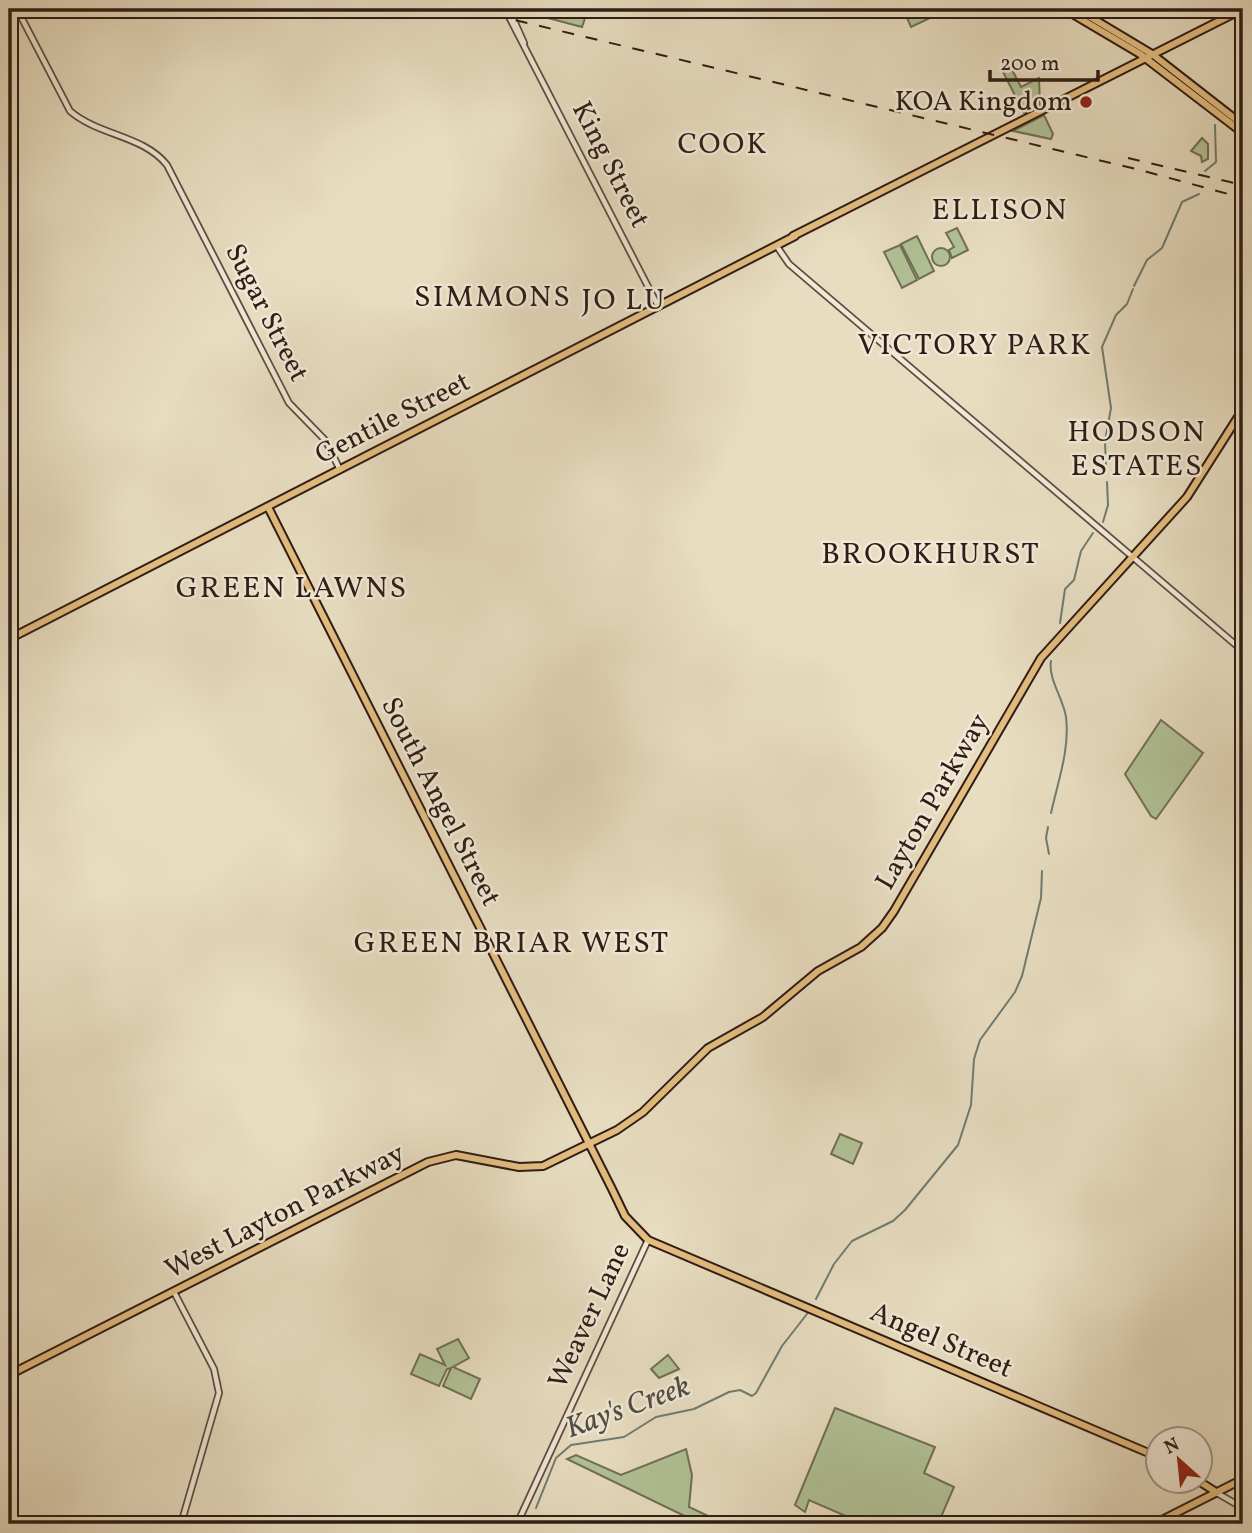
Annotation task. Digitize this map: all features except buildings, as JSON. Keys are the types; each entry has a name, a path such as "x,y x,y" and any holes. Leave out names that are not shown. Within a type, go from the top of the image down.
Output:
{"main road":[{"path":"1064,9 1148,56 1243,133"},
{"path":"1077,9 1148,56 1243,125"},
{"name":"Gentile Street","path":"9,639 1243,9"},
{"name":"Gentile Street","path":"765,252 778,248 795,236"},
{"name":"Layton Parkway","path":"590,1144 638,1117 718,1040 763,1017 818,971 861,947 882,928 1041,659 1187,497 1243,409"},
{"name":"South Angel Street","path":"268,507 625,1216 648,1240 708,1265"},
{"name":"West Layton Parkway","path":"9,1376 443,1157 469,1156 531,1168 558,1161 590,1144"},
{"name":"Angel Street","path":"708,1265 1144,1451"},
{"path":"1154,1524 1243,1479"}],"street":[{"name":"Sugar Street","path":"17,9 70,111 82,121 153,149 167,165 289,403 326,440 340,470"},
{"name":"King Street","path":"507,9 658,306"},
{"path":"778,248 789,264 1243,650"},
{"name":"Weaver Lane","path":"517,1524 648,1240"},
{"path":"174,1292 214,1369 219,1393 181,1524"},
{"path":"1216,1492 1243,1508"}],"green space":[{"path":"561,9 578,9 586,15 582,27 544,17"},
{"path":"903,9 923,9 928,19 911,27"},
{"path":"1009,64 1021,87 1039,78 1040,107 1024,113 1001,68"},
{"path":"1044,115 1053,134 1051,139 1013,131"},
{"path":"1202,138 1208,144 1208,159 1202,162 1201,156 1191,151"},
{"path":"957,228 968,250 952,258 949,250 954,247 946,233"},
{"path":"917,236 934,271 919,279 901,244"},
{"path":"900,245 917,280 902,288 884,252"},
{"path":"941,248 947,251 950,257 947,263 941,266 935,263 932,257 935,251"},
{"path":"1161,720 1203,753 1156,819 1151,816 1125,774"},
{"path":"840,1134 862,1143 853,1164 831,1154"},
{"path":"458,1339 469,1358 453,1367 480,1379 471,1399 443,1386 451,1368 447,1369 439,1386 411,1374 420,1354 445,1365 437,1349"},
{"path":"668,1355 679,1369 659,1378 651,1369"},
{"path":"835,1408 935,1447 924,1473 954,1487 938,1524 864,1524 809,1500 805,1512 795,1505"},
{"path":"686,1449 692,1475 689,1507 725,1524 701,1524 567,1459 576,1455 621,1475"}],"waterway":[{"name":"Kay's Creek","path":"1240,23 1243,39"},
{"name":"Kay's Creek","path":"1205,171 1216,162 1215,125"},
{"name":"Kay's Creek","path":"1134,286 1147,260 1162,248 1182,202 1199,194"},
{"name":"Kay's Creek","path":"1106,470 1105,441 1111,408 1102,347 1116,315 1127,304 1133,289"},
{"name":"Kay's Creek","path":"1103,522 1108,505 1107,482"},
{"name":"Kay's Creek","path":"1060,623 1065,589 1074,580 1081,551 1093,533"},
{"name":"Kay's Creek","path":"1051,661 1052,675 1066,717 1067,729 1063,765 1051,813"},
{"name":"Kay's Creek","path":"1048,827 1046,838 1049,854"},
{"name":"Kay's Creek","path":"816,1299 834,1264 852,1241 893,1221 958,1145 971,1105 974,1059 980,1040 1015,992 1022,976 1041,898 1042,871"},
{"name":"Kay's Creek","path":"536,1508 556,1458 571,1445 624,1437 656,1417 694,1409 729,1392 740,1390 752,1396 782,1346 807,1314"},
{"name":"Kay's Creek","path":"530,1524 533,1518"}],"railway":[{"path":"469,9 1140,170 1243,198"},
{"path":"1128,158 1243,185"}],"place":[{"name":"KOA Kingdom","path":"1086,102"}],"district":[{"name":"COOK","path":"723,145"},
{"name":"ELLISON","path":"1000,211"},
{"name":"SIMMONS","path":"493,298"},
{"name":"JO LU","path":"624,301"},
{"name":"VICTORY PARK","path":"975,346"},
{"name":"HODSON ESTATES","path":"1137,450"},
{"name":"BROOKHURST","path":"931,555"},
{"name":"GREEN LAWNS","path":"292,589"},
{"name":"GREEN BRIAR WEST","path":"512,944"}]}
